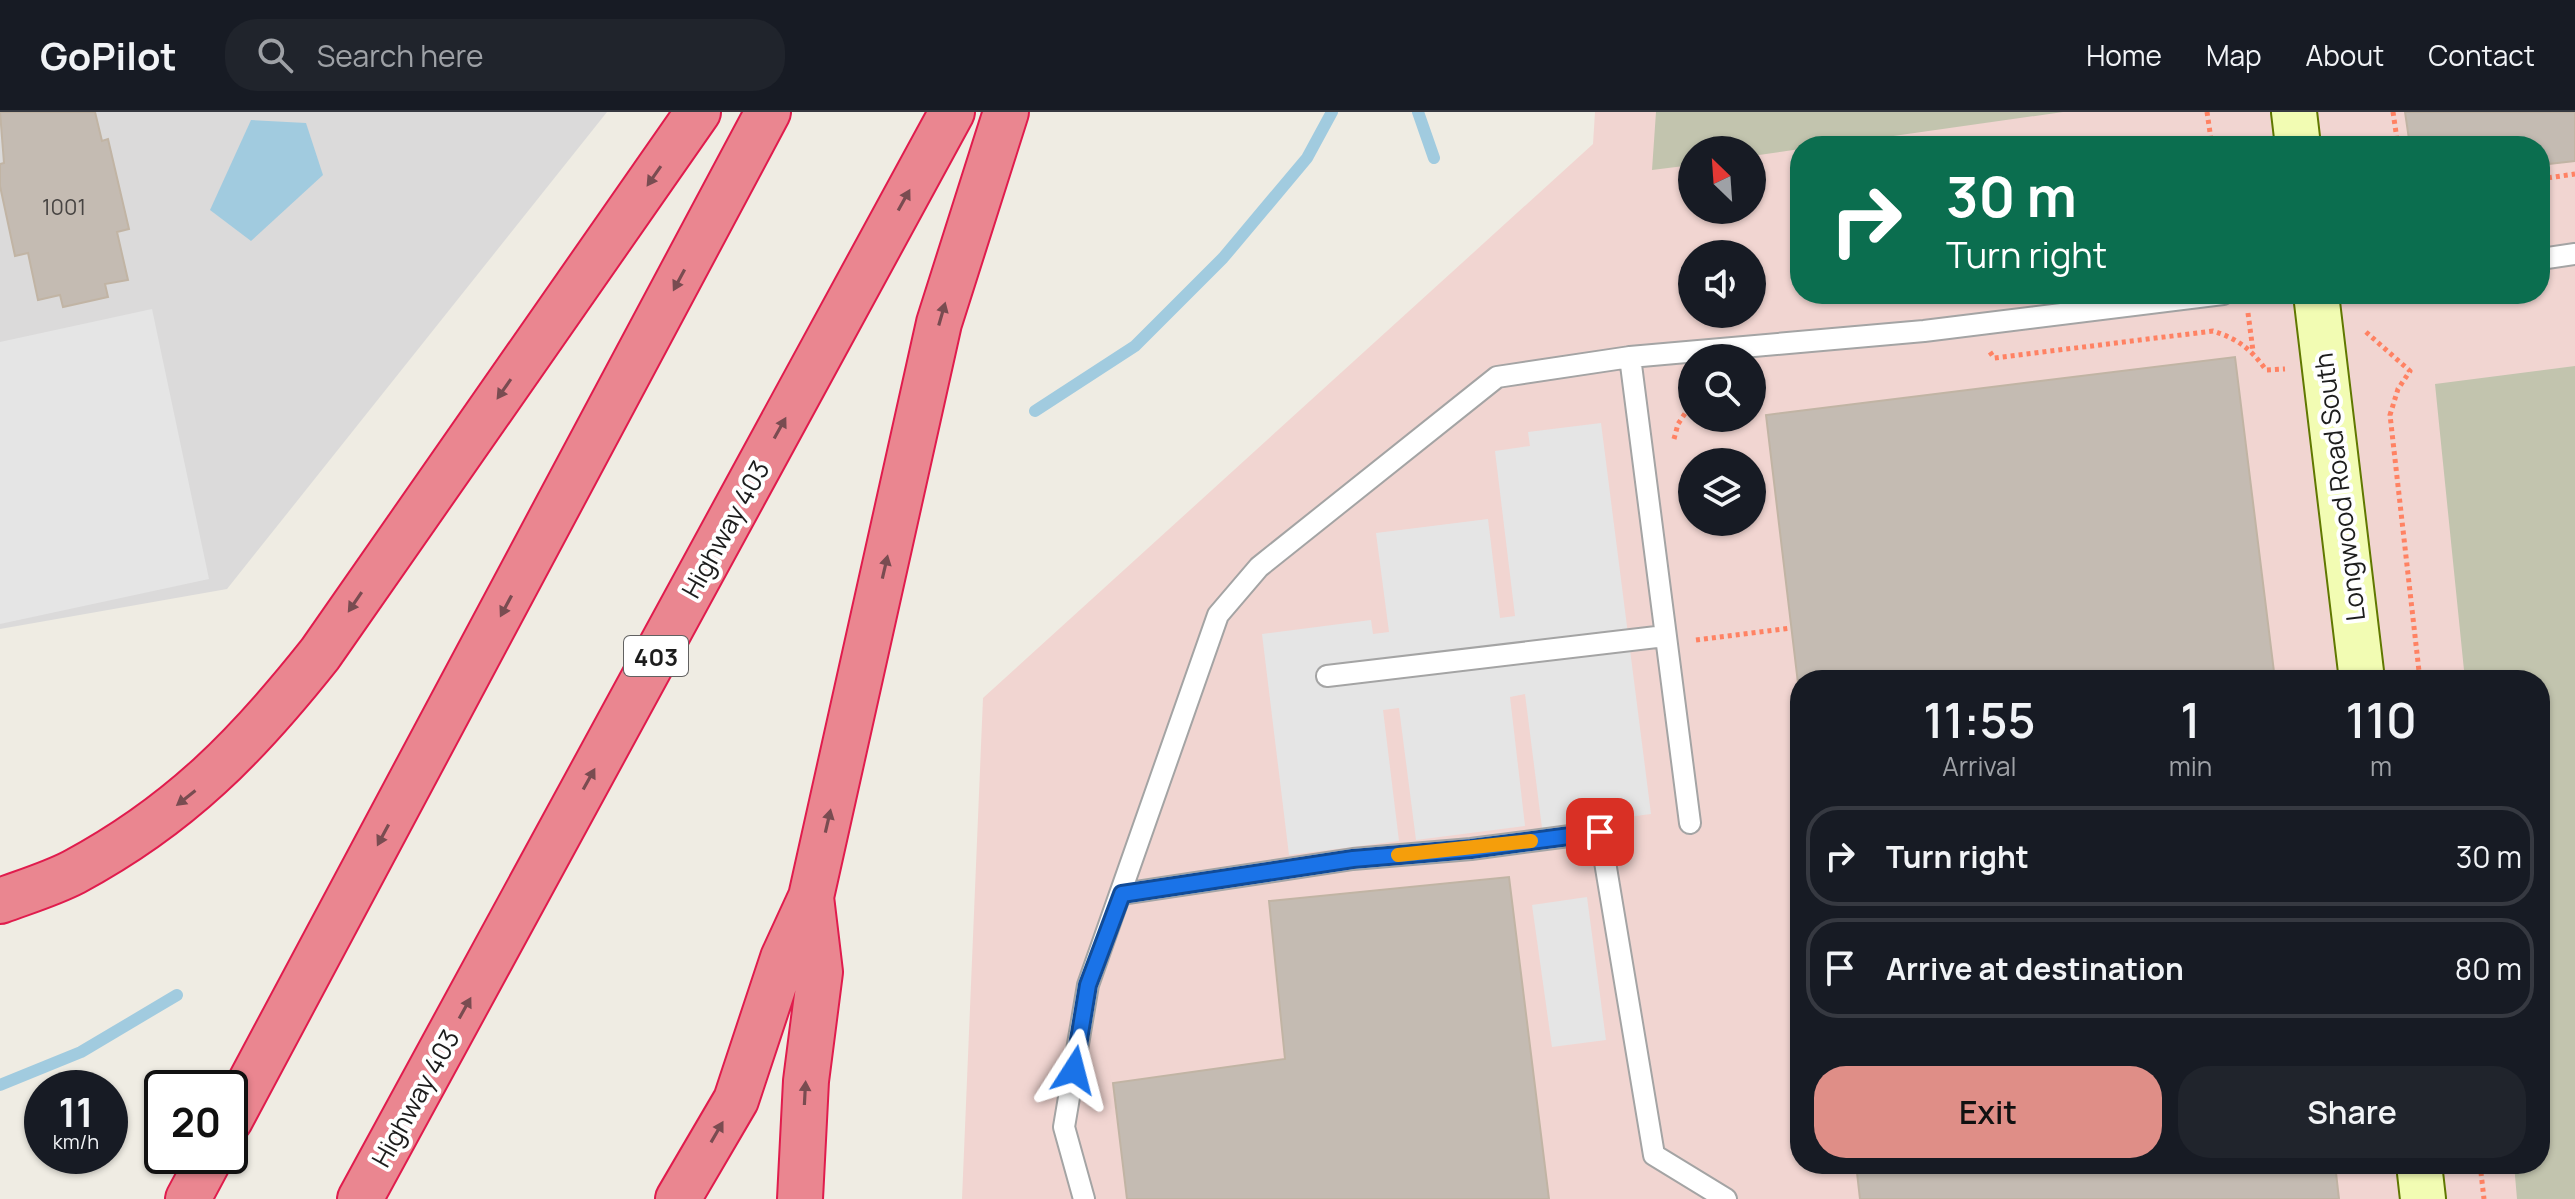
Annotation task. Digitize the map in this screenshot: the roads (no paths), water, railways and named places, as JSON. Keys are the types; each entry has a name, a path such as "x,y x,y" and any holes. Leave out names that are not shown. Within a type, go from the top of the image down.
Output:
{"highway":[{"path":"0,901 71,873 142,832 211,778 269,718 320,654 698,112"},
{"path":"248,1086 768,112"},
{"name":"Highway 403","path":"360,1199 952,112"},
{"path":"678,1199 736,1100 783,958 811,897 939,323 1006,112"},
{"path":"800,1199 806,1081 820,972 811,897"},
{"path":"188,1199 201,1174"}],"main road":[{"path":"2294,112 2297,136"},
{"name":"Longwood Road South","path":"2317,304 2361,670"},
{"path":"2420,1174 2423,1199"}],"lane":[{"path":"2550,258 2575,254"},
{"path":"1084,1199 1064,1127 1088,985 1218,615 1259,567 1497,377 1630,357 1924,331 2142,304"},
{"path":"1630,357 1690,823"},
{"path":"1327,676 1665,636"},
{"path":"1122,894 1353,859 1471,849 1600,832 1654,1155 1726,1199"}],"water":[{"path":"251,120 306,123 323,175 251,241 210,210"}],"waterway":[{"path":"1035,411 1135,346 1223,258 1307,158 1332,112"},
{"path":"1418,112 1434,158"},
{"path":"0,1085 81,1052 177,995"}]}
